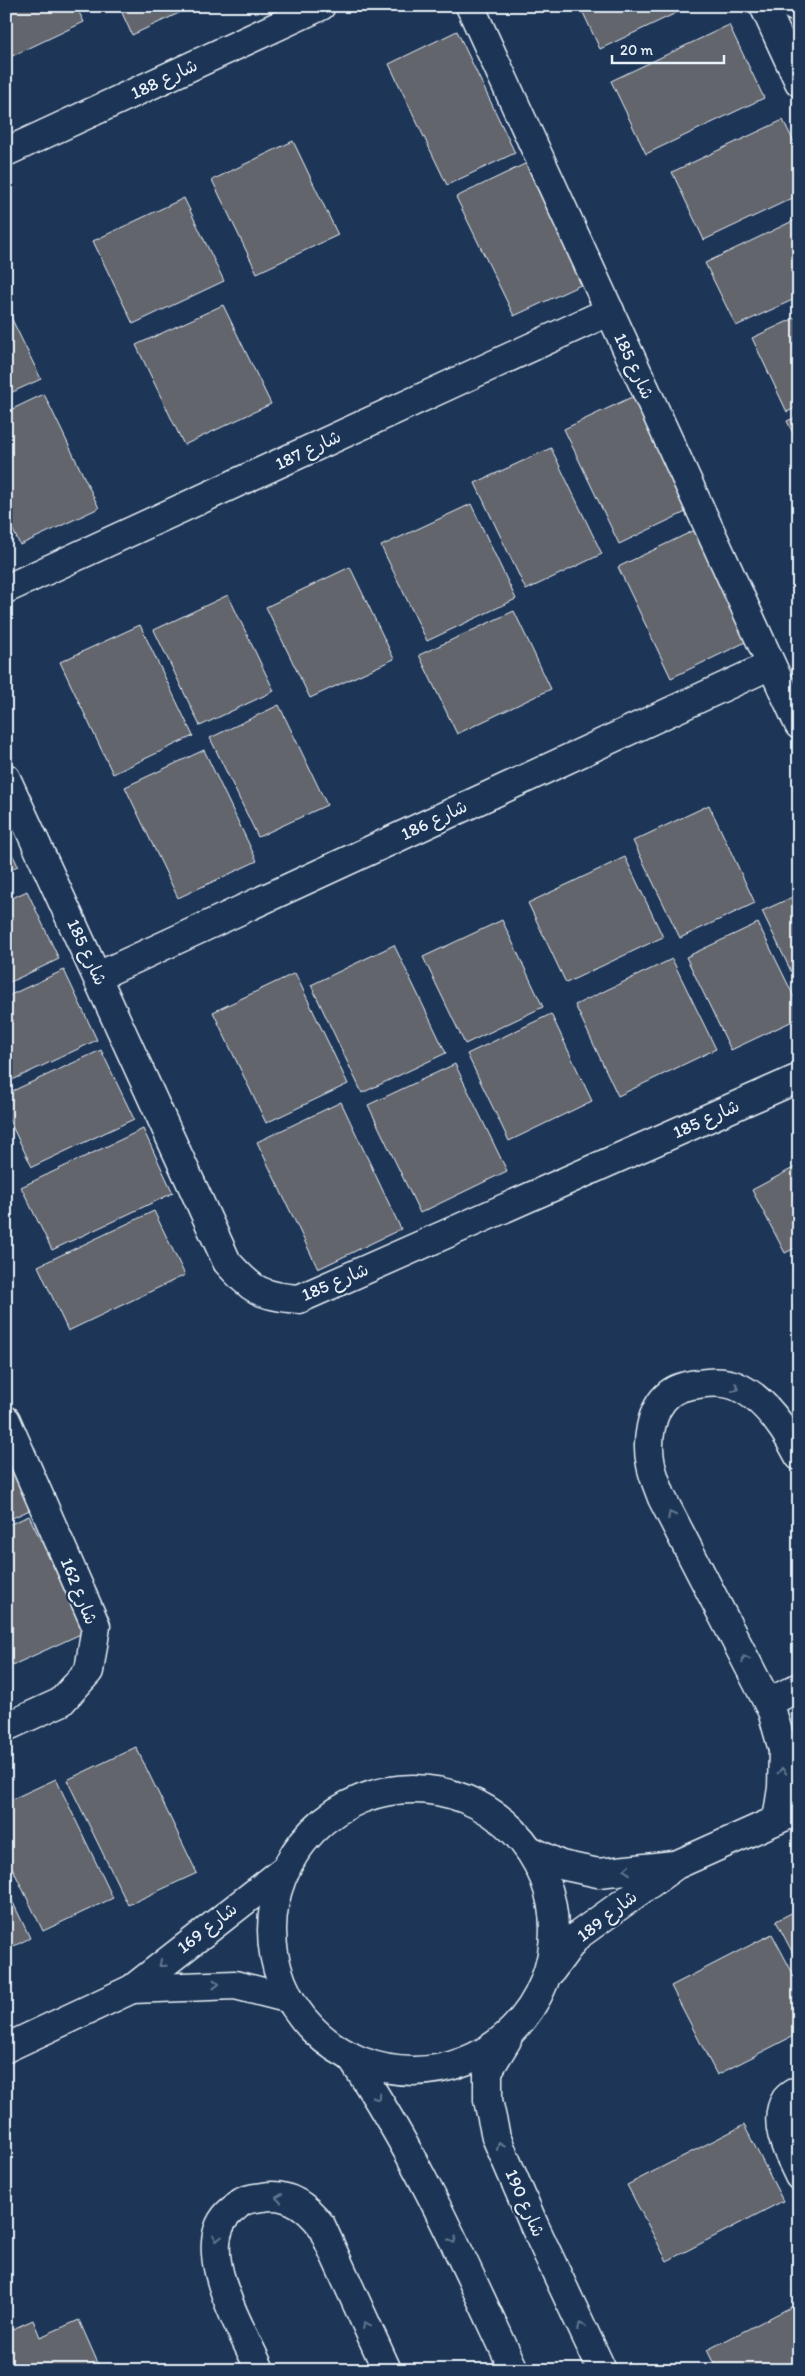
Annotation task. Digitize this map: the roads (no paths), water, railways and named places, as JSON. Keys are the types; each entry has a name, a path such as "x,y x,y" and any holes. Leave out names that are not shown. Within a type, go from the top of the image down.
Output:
{"street":[{"name":"شارع 188","path":"6,152 322,6"},
{"name":"شارع 185","path":"470,6 799,725"},
{"path":"764,6 799,82"},
{"path":"793,6 799,9"},
{"name":"شارع 187","path":"6,589 610,311"},
{"name":"شارع 186","path":"98,976 771,664"},
{"name":"شارع 185","path":"6,778 227,1262 250,1288 275,1298 299,1299 799,1078"},
{"path":"788,1815 782,1788 782,1750 772,1711 662,1498 650,1465 649,1437 655,1413 669,1394 688,1385 714,1382 735,1386 758,1400 785,1430 799,1456"},
{"name":"شارع 162","path":"6,1420 96,1626 88,1671 61,1702 6,1727"},
{"path":"768,1703 799,1687"},
{"path":"422,1788 464,1797 501,1819 530,1850 549,1889 553,1916 555,1933 547,1976 533,2006 511,2033 475,2057 434,2070 391,2070 350,2056 315,2032 290,1999 274,1958 272,1913 284,1870 308,1834 340,1808 380,1792 422,1788"},
{"name":"شارع 189","path":"547,1976 578,1936 676,1865 788,1815"},
{"name":"شارع 189","path":"530,1850 561,1865 598,1873 676,1865"},
{"name":"شارع 169","path":"6,2048 132,1989 284,1870"},
{"name":"شارع 169","path":"132,1989 235,1984 290,1999"},
{"name":"شارع 190","path":"511,2033 488,2071 488,2100 496,2137 534,2225 602,2370"},
{"path":"350,2056 380,2100 423,2176 514,2370"},
{"path":"799,2090 786,2098 781,2111 785,2144 799,2176"},
{"path":"260,2370 226,2294 216,2262 214,2239 225,2216 244,2201 268,2196 288,2199 308,2209 321,2225 387,2370"}]}
